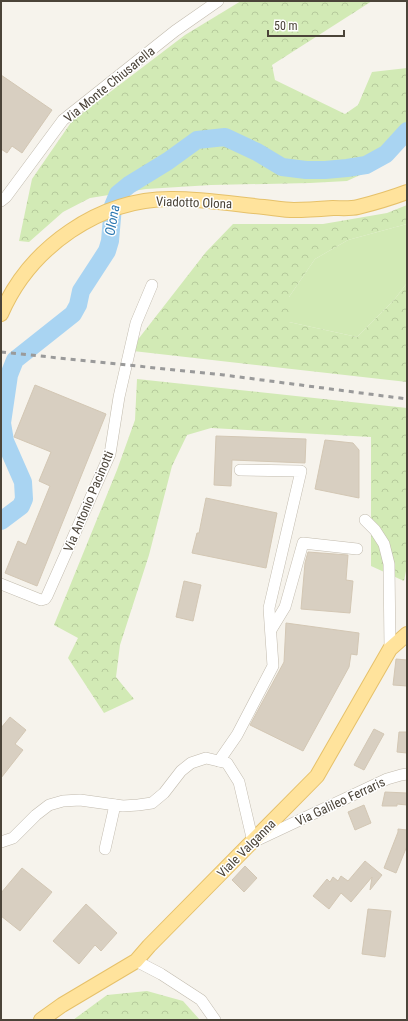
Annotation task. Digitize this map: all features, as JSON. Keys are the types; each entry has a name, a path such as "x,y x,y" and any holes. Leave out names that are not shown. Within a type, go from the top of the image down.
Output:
{"main road":[{"name":"Viadotto Olona","path":"1,314 17,283 48,248 72,230 97,216 122,206 161,199 173,199 201,200 293,210 356,207 407,192"},
{"name":"Viale Valganna","path":"41,1020 62,1005 136,961 317,776 390,649 407,634"}],"street":[{"name":"Via Monte Chiusarella","path":"1,201 6,197 63,120 176,31 218,1"},
{"name":"Via Antonio Pacinotti","path":"1,584 41,600 45,599 47,596 110,454 119,397 136,323 152,285"},
{"path":"219,761 237,735 273,666 269,608 301,471 240,470"},
{"path":"365,520 375,530 384,544 389,564 390,649"},
{"path":"271,630 285,607 303,543 357,549"},
{"path":"1,842 13,838 36,815 49,805 63,801 80,800 123,806 152,803 164,793 181,771 191,763 206,758 227,763 239,782 253,842"},
{"name":"Via Galileo Ferraris","path":"253,842 387,779 407,774"},
{"path":"105,849 115,805"},
{"path":"136,961 161,974 201,1000 215,1020"}],"green space":[{"path":"241,1 372,1 272,65 275,80 345,114 358,105 372,72 407,68 407,143 384,164 347,181 211,185 146,189 90,198 63,212 29,242 19,241 32,179 72,121 185,35"},
{"path":"407,205 407,224 348,240 315,259 289,297 289,322 357,337 394,300 407,283 407,382 133,351 136,342 206,252 233,224 323,224 387,213"},
{"path":"407,224 407,283 394,300 357,337 289,322 289,297 315,259 348,240"},
{"path":"137,379 407,408 407,566 404,581 371,566 371,437 211,428 187,435 172,466 149,555 120,645 116,677 134,699 104,713 68,658 78,638 54,625 117,470 135,420"},
{"path":"147,991 183,1001 200,1020 73,1020 107,995"}],"building":[{"path":"1,75 52,110 22,153 12,146 7,153 1,149"},
{"path":"35,385 106,414 37,586 5,573 18,541 26,545 50,486 39,481 51,452 14,437"},
{"path":"216,436 306,439 305,463 232,460 231,486 214,485"},
{"path":"325,440 353,443 359,450 359,498 315,489"},
{"path":"206,498 277,513 266,568 192,553 197,533 199,533"},
{"path":"308,552 348,555 346,580 353,581 350,613 301,609 305,563"},
{"path":"184,581 201,585 193,621 176,617"},
{"path":"286,623 359,633 357,655 351,654 349,667 303,751 250,725 284,662"},
{"path":"396,659 407,660 407,686 393,685"},
{"path":"10,717 26,730 15,744 23,750 1,778 1,728"},
{"path":"374,729 384,734 364,770 354,765"},
{"path":"399,732 407,732 407,753 397,752"},
{"path":"385,792 407,793 407,805 397,804 397,806 382,806"},
{"path":"364,805 371,823 355,830 348,812"},
{"path":"398,829 407,830 407,846 396,873 384,868"},
{"path":"365,861 382,875 370,890 372,877 351,902 341,893 329,909 313,896 327,879 330,882 333,877 338,881 341,876 348,881"},
{"path":"245,866 257,878 244,892 232,880"},
{"path":"22,868 52,892 20,931 1,916 1,893"},
{"path":"86,904 117,933 101,951 95,945 79,964 53,941"},
{"path":"368,909 391,911 385,957 362,954"}],"waterway":[{"name":"Olona","path":"1,521 21,506 24,499 23,482 5,441 2,423 9,375 15,360 73,314 78,305 81,291 107,251 110,241 113,206 118,194 129,185 168,161 197,140 225,137 257,152 282,167 306,170 325,170 366,165 386,154 407,131"}],"railway":[{"path":"1,352 224,375 407,399"}]}
